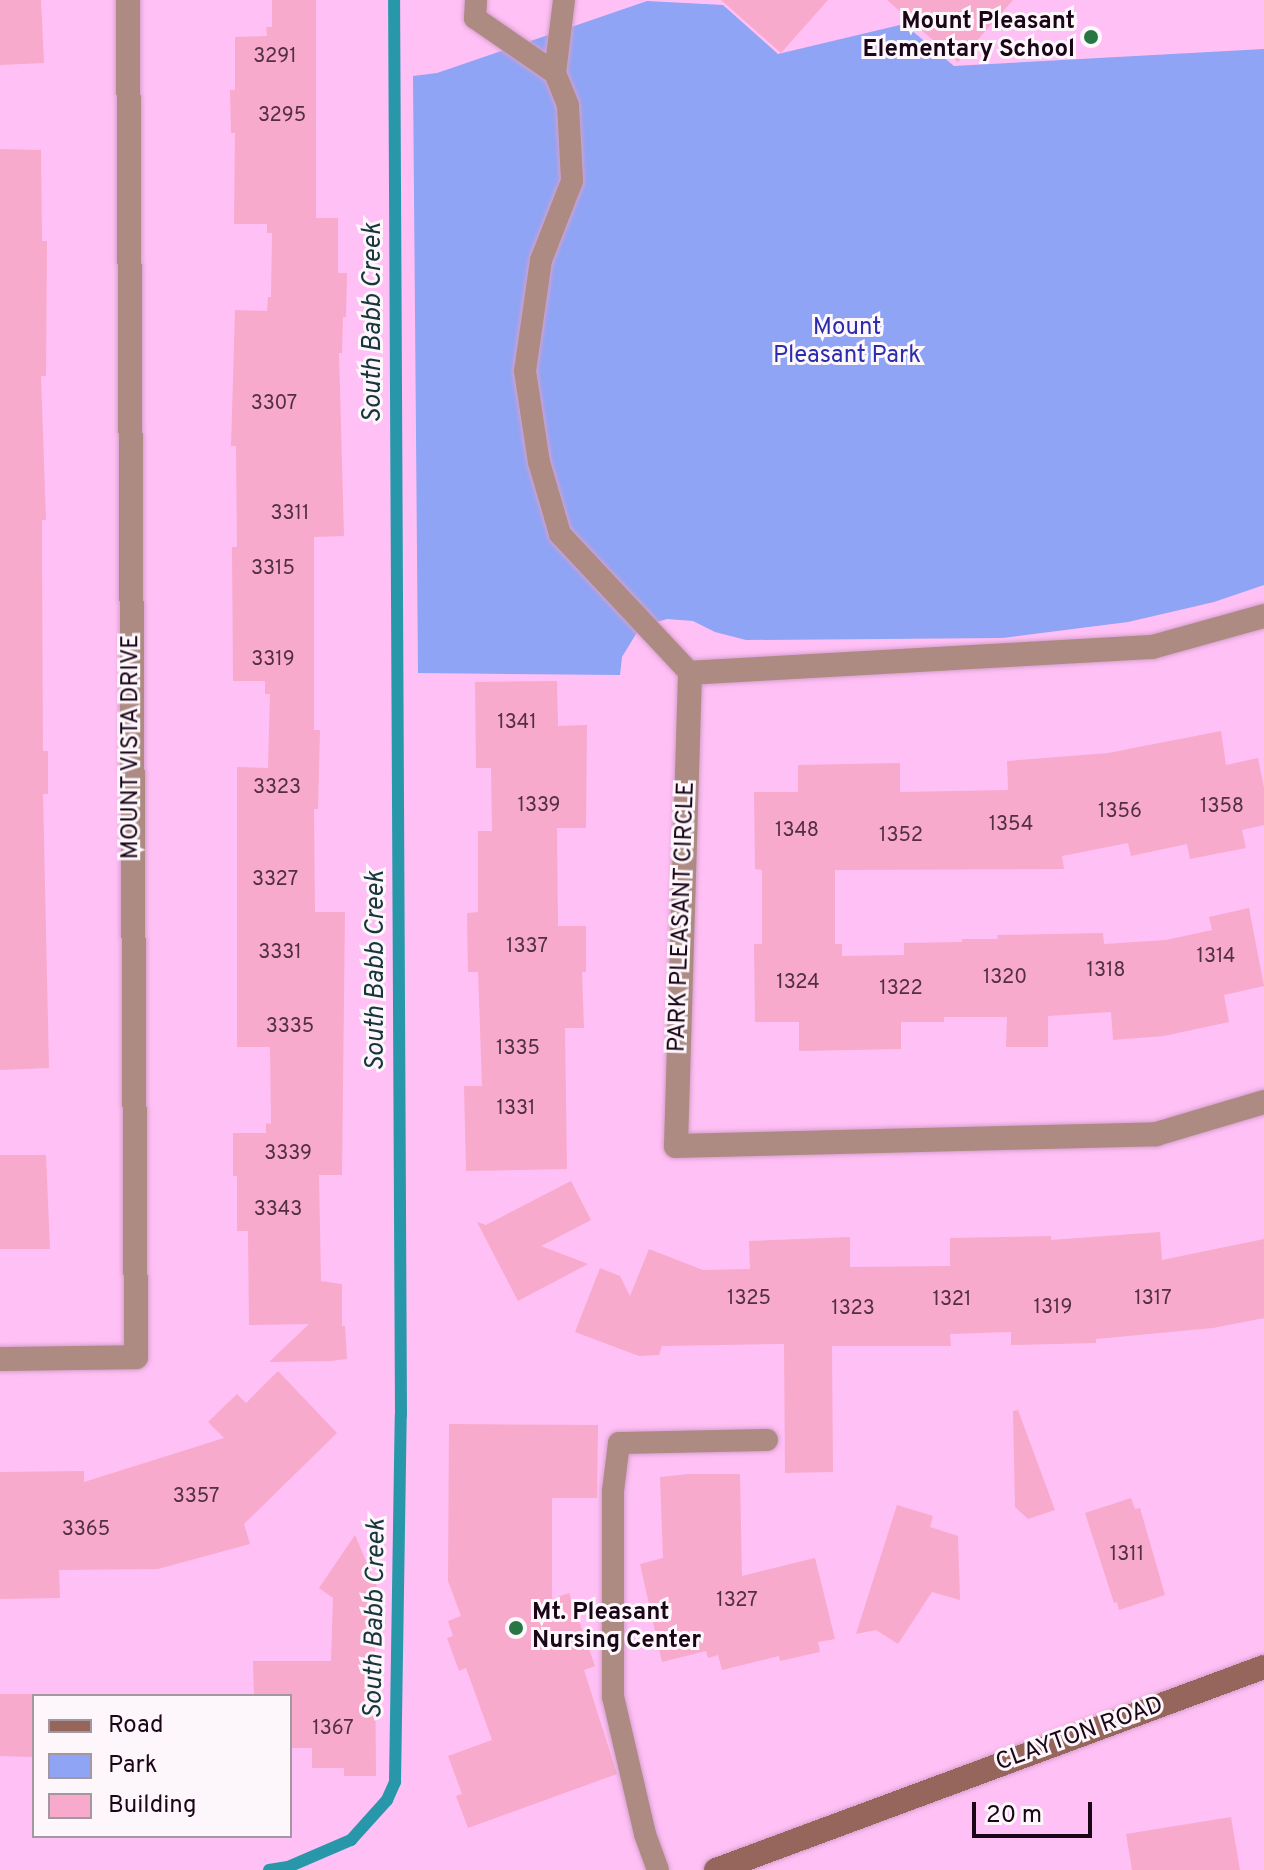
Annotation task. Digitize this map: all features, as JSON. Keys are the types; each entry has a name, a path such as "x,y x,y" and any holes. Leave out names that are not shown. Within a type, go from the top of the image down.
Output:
{"street":[{"name":"MOUNT VISTA DRIVE","path":"0,1359 136,1357 128,0"},
{"path":"690,673 1152,647 1264,616"},
{"name":"PARK PLEASANT CIRCLE","path":"690,673 676,1146 1156,1134 1264,1102"},
{"name":"CLAYTON ROAD","path":"730,1867 1264,1667"}],"lane":[{"path":"476,0 475,18 555,73"},
{"path":"564,0 555,73 568,106 572,181 541,260 525,371 539,462 560,534 690,673"},
{"path":"658,1870 645,1834 613,1697 613,1491 619,1443 767,1440"}],"green space":[{"name":"Mount Pleasant Park","path":"647,1 723,5 778,54 904,24 954,66 1264,49 1264,585 1214,602 1128,622 1003,638 746,640 715,632 693,621 667,619 650,624 636,634 622,657 620,675 418,673 413,76 437,73"}],"building":[{"path":"0,0 41,0 44,63 0,65"},
{"path":"272,0 316,0 316,218 338,218 338,273 347,273 346,317 343,317 342,353 339,353 344,536 314,537 314,730 320,730 318,809 314,809 315,912 345,912 342,1175 319,1175 321,1281 342,1284 342,1326 345,1326 347,1359 331,1361 269,1362 309,1324 249,1325 248,1231 237,1231 237,1176 233,1176 233,1133 266,1133 266,1123 271,1124 270,1047 237,1047 237,767 268,768 270,694 265,694 265,681 233,681 232,547 237,547 236,446 231,446 235,310 267,311 268,297 271,297 272,233 267,233 267,224 234,224 235,133 231,133 230,90 235,90 235,37 267,36 266,27 272,27"},
{"path":"721,0 828,0 781,53"},
{"path":"887,0 1013,0 958,62"},
{"path":"0,149 41,150 42,241 47,241 46,376 41,376 46,520 42,520 43,751 48,751 48,794 43,794 49,1068 0,1070"},
{"path":"557,681 558,726 587,725 586,828 557,828 558,926 586,926 586,972 582,972 584,1028 565,1028 567,1169 466,1171 464,1086 482,1086 478,972 468,972 467,913 478,912 478,831 492,831 491,768 476,768 475,682"},
{"path":"1221,731 1226,765 1258,758 1264,788 1264,825 1242,830 1246,848 1190,859 1187,844 1131,856 1128,843 1062,856 1064,869 835,870 835,944 842,944 842,956 904,955 904,943 998,939 997,935 1103,933 1104,944 1166,940 1212,930 1209,917 1249,908 1264,986 1224,995 1229,1022 1164,1036 1113,1040 1111,1012 1048,1016 1048,1047 1006,1047 1007,1017 944,1017 944,1022 901,1022 901,1049 799,1051 799,1022 755,1022 754,944 762,944 762,870 755,869 754,792 798,792 798,765 900,763 900,792 1008,790 1007,761 1108,753"},
{"path":"0,1155 46,1155 50,1249 0,1249"},
{"path":"571,1181 591,1220 541,1246 588,1264 518,1301 477,1222 486,1225"},
{"path":"1160,1232 1162,1260 1264,1239 1264,1318 1213,1328 1096,1339 1096,1343 1011,1345 1011,1332 950,1334 951,1346 832,1346 833,1472 785,1473 784,1344 662,1346 659,1355 639,1356 575,1332 600,1268 620,1276 630,1296 649,1249 703,1270 750,1269 749,1241 850,1237 850,1267 950,1266 950,1238 1051,1236 1051,1240"},
{"path":"278,1371 337,1433 244,1524 250,1544 158,1569 59,1570 60,1598 0,1599 0,1472 84,1471 84,1482 224,1438 208,1422 237,1394 246,1403"},
{"path":"1018,1410 1055,1510 1028,1519 1015,1507 1013,1411"},
{"name":"Mt. Pleasant Nursing Center","path":"449,1424 598,1425 597,1498 552,1498 552,1599 569,1593 595,1666 584,1670 617,1774 468,1828 456,1796 462,1794 448,1756 492,1740 466,1668 459,1671 447,1638 453,1636 448,1621 461,1616 448,1581"},
{"path":"740,1474 742,1576 815,1558 835,1639 818,1642 820,1652 780,1661 779,1656 722,1670 718,1655 708,1658 706,1651 662,1662 640,1564 663,1558 660,1477"},
{"path":"1131,1498 1135,1509 1140,1508 1165,1595 1119,1610 1117,1602 1114,1603 1085,1513"},
{"path":"897,1505 933,1516 930,1527 958,1536 960,1600 932,1592 898,1644 876,1630 856,1634"},
{"path":"355,1535 380,1594 380,1646 375,1646 376,1776 344,1776 344,1768 312,1768 312,1748 292,1748 292,1694 254,1694 253,1661 331,1661 333,1598 319,1588"},
{"path":"0,1694 32,1694 32,1757 0,1756"},
{"path":"1231,1817 1240,1870 1132,1870 1126,1834"}],"waterway":[{"name":"South Babb Creek","path":"269,1870 288,1867 351,1840 387,1800 395,1782 401,1415 394,0"}],"place":[{"name":"Mount Pleasant Elementary School","path":"1091,37"},
{"name":"Mt. Pleasant Nursing Center","path":"516,1628"}]}
